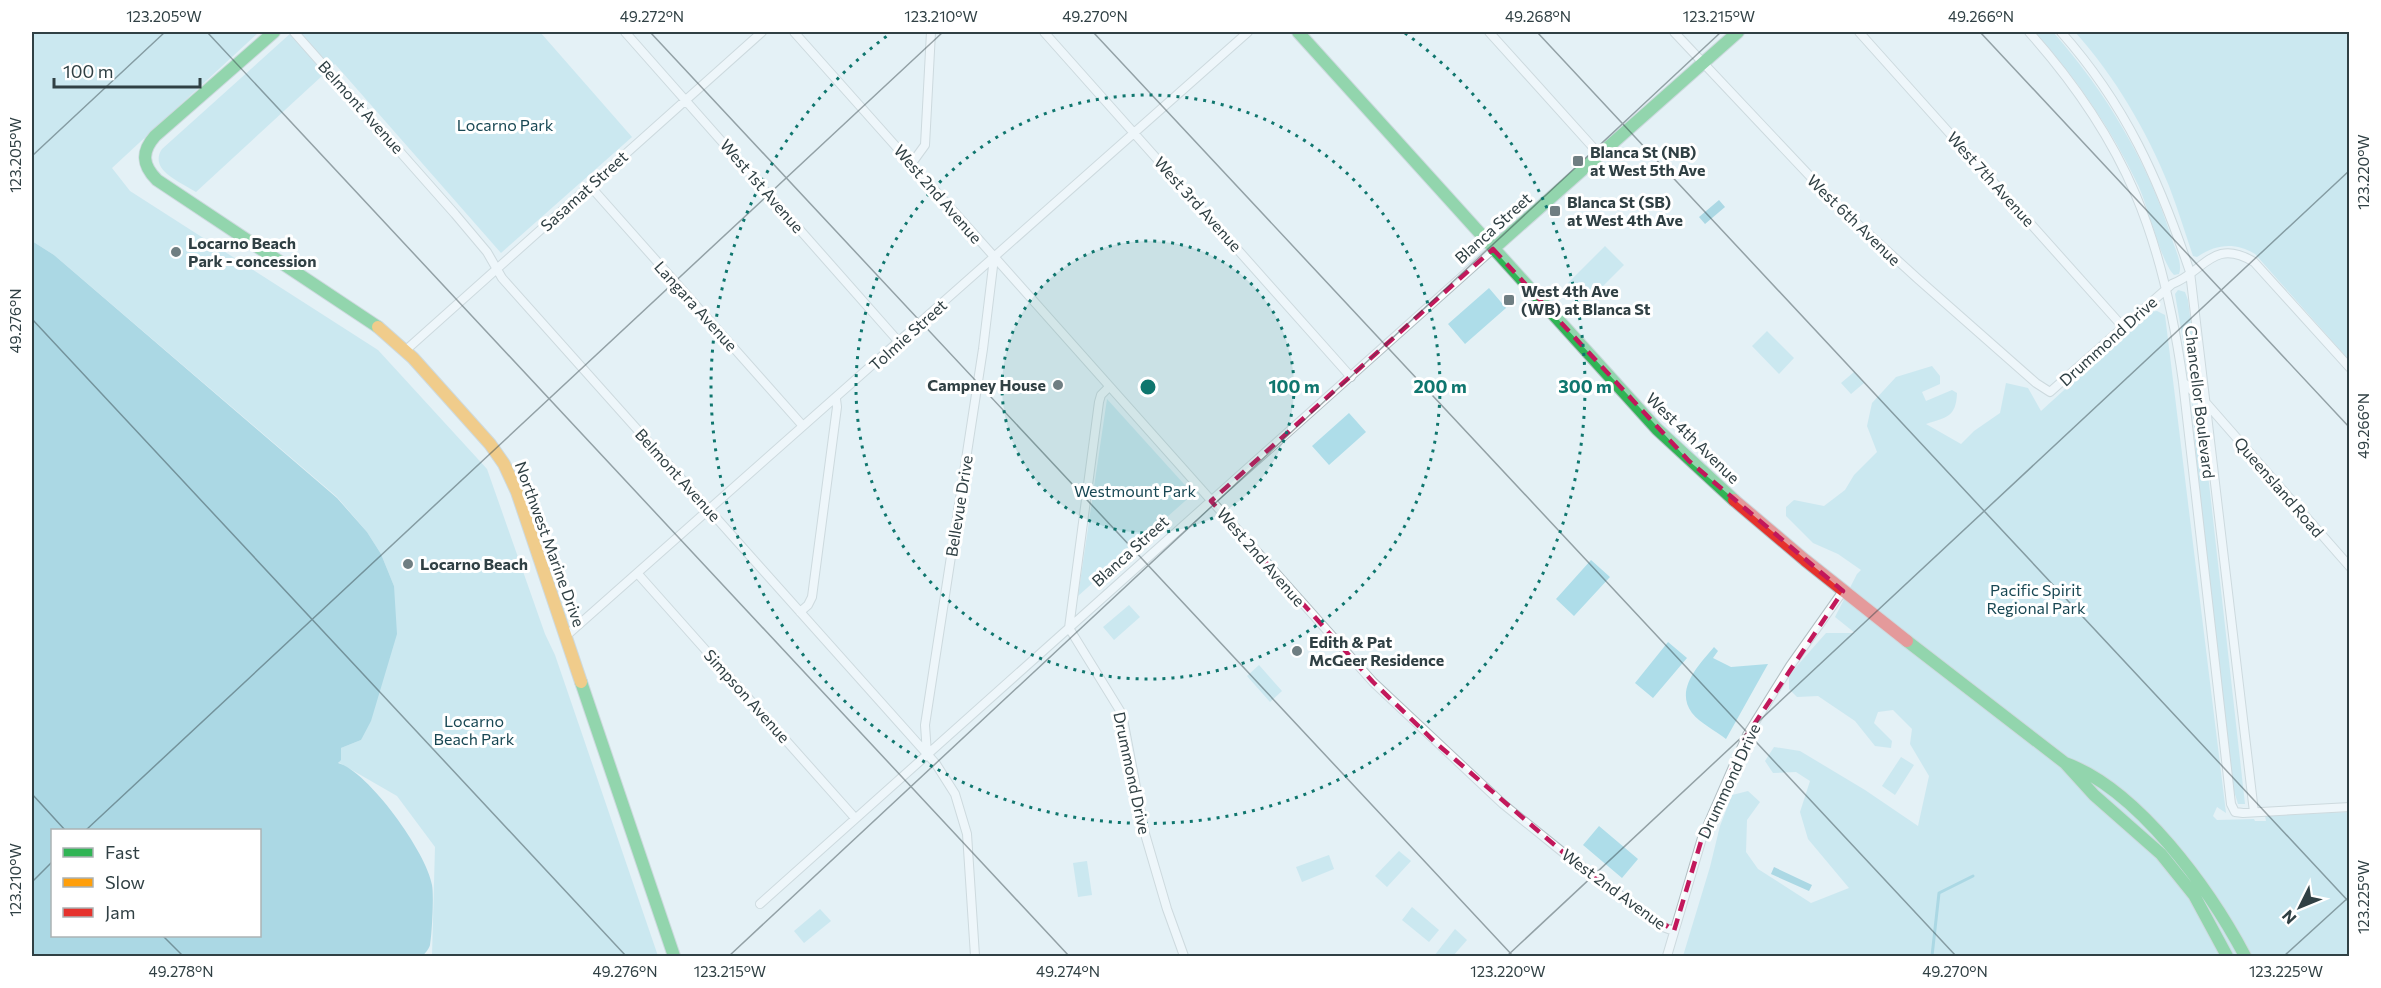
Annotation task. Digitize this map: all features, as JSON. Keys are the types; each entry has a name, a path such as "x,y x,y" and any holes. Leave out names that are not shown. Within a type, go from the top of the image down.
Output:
{"main road":[{"name":"Northwest Marine Drive","path":"274,32 155,136 146,146 143,160 147,169 157,180 381,328 406,350 479,431 504,465 517,492 674,957"},
{"name":"West 4th Avenue","path":"1298,32 1665,437 1734,501 1844,591 2064,763"},
{"name":"Blanca Street","path":"1494,249 1738,32"},
{"path":"2064,763 2077,780 2134,828 2169,864 2196,899 2227,957"},
{"path":"2064,763 2082,768 2162,836 2202,883 2224,915 2245,957"}],"street":[{"name":"Belmont Avenue","path":"294,32 456,214 487,252 502,278 927,754 955,794 963,816 967,834 975,957"},
{"name":"West 1st Avenue","path":"625,32 899,342"},
{"name":"Sasamat Street","path":"406,350 762,32"},
{"name":"West 2nd Avenue","path":"794,32 1366,674 1503,804 1663,927 1674,931"},
{"path":"912,163 925,145 931,32"},
{"name":"West 3rd Avenue","path":"1044,32 1351,376"},
{"name":"Tolmie Street","path":"566,636 1248,32"},
{"path":"1489,32 1599,154"},
{"name":"West 6th Avenue","path":"1674,32 1839,207 2036,383 2050,392"},
{"name":"West 7th Avenue","path":"1859,32 2123,327"},
{"name":"Chancellor Boulevard","path":"2029,32 2086,103 2123,166 2152,234 2167,290 2183,382 2231,804 2235,812 2254,812 2190,272 2171,216 2143,151 2108,92 2061,32"},
{"name":"Langara Avenue","path":"590,186 803,426"},
{"name":"Blanca Street","path":"760,904 1494,249"},
{"name":"Drummond Drive","path":"2050,392 2172,284 2183,280 2206,260 2222,254 2237,254 2254,262 2349,368"},
{"name":"Bellevue Drive","path":"927,754 925,725 983,349 994,258"},
{"name":"Queensland Road","path":"2183,382 2207,404 2349,567"},
{"path":"1070,628 1099,402 1101,395 1109,387"},
{"path":"800,612 808,605 812,597 837,407 836,399"},
{"name":"Simpson Avenue","path":"638,574 855,818"},
{"name":"Drummond Drive","path":"1667,957 1702,838 1747,735 1790,666 1844,591"},
{"name":"Drummond Drive","path":"1070,628 1122,714 1145,834 1184,957"},
{"path":"2254,812 2349,807"}],"highlighted area":[{"path":"1493,249 1689,461 1843,591 1747,735 1702,838 1674,931 1565,854 1436,743 1373,682 1211,501"}],"green space":[{"name":"Locarno Beach Park","path":"32,32 259,32 112,168 130,191 378,350 487,469 545,634 555,655 658,956 432,956 435,847 397,796 338,762 341,759 341,748 361,740 394,586 381,554 367,532 337,497 54,255 32,241"},
{"name":"Locarno Park","path":"292,32 540,32 632,137 501,253 335,64 196,192 168,175 159,163 162,149"},
{"path":"2035,32 2053,32 2091,79 2123,129 2138,155 2162,210 2178,257 2179,274 2174,275 2164,258 2142,194 2128,164 2065,67"},
{"path":"2075,32 2349,32 2349,360 2255,254 2248,250 2226,246 2211,249 2197,257 2193,256 2169,186 2140,124 2103,66"},
{"path":"1605,246 1624,265 1586,303 1567,284"},
{"path":"1489,288 1506,308 1465,344 1448,324"},
{"path":"2178,290 2185,292 2188,300 2197,372 2193,378 2188,369 2175,294"},
{"name":"Pacific Spirit Regional Park","path":"2157,311 2165,315 2226,813 2217,807 2213,816 2217,820 2266,821 2265,816 2349,812 2349,956 1683,956 1720,826 1732,795 1748,791 1760,802 1747,820 1746,852 1758,869 1811,903 1849,888 1808,839 1800,812 1810,781 1796,772 1773,773 1765,761 1774,747 1800,751 1865,790 1918,826 1929,776 1910,744 1912,729 1893,710 1878,712 1874,723 1892,741 1891,748 1875,746 1855,721 1818,696 1797,697 1789,689 1789,675 1826,633 1855,633 1835,617 1861,570 1838,554 1813,543 1786,516 1786,507 1794,500 1824,506 1845,490 1854,475 1877,452 1867,426 1872,403 1896,377 1932,366 1940,376 1940,384 1922,392 1926,401 1952,390 1957,393 1955,407 1949,415 1926,424 1961,444 1974,431 2000,413 2006,383 2028,388 2041,411 2150,312"},
{"path":"1767,331 1794,358 1779,374 1752,346"},
{"path":"1854,372 1864,383 1851,394 1841,383"},
{"name":"Westmount Park","path":"1107,399 1193,494 1078,596"},
{"path":"2192,404 2201,412 2245,804 2238,804 2234,791 2198,480"},
{"path":"1349,413 1366,432 1329,465 1312,446"},
{"path":"1591,560 1610,577 1574,616 1556,599"},
{"path":"1129,605 1140,617 1114,640 1103,627"},
{"path":"1668,642 1687,658 1653,698 1635,683"},
{"path":"1714,647 1718,651 1713,658 1731,667 1768,664 1726,739 1695,717 1687,704 1687,686 1691,677"},
{"path":"1259,665 1282,691 1270,702 1247,676"},
{"path":"1901,757 1914,765 1895,795 1882,786"},
{"path":"1599,826 1638,859 1622,878 1583,845"},
{"path":"1399,851 1411,861 1387,887 1375,876"},
{"path":"1329,855 1334,869 1302,882 1296,867"},
{"path":"1087,861 1092,895 1078,897 1073,863"},
{"path":"1412,907 1439,930 1429,942 1402,920"},
{"path":"820,909 831,921 804,943 794,931"},
{"path":"1455,929 1467,940 1453,956 1434,956"}],"shaded area":[{"path":"1719,200 1725,207 1705,224 1699,217"},
{"path":"32,241 54,255 337,498 367,532 381,554 394,586 397,634 371,721 361,740 341,748 341,760 338,763 365,781 380,797 408,834 428,871 433,897 432,924 430,945 423,956 32,956"},
{"path":"1774,867 1812,885 1809,891 1771,874"}],"waterway":[{"path":"1932,956 1939,893 1973,876"}],"traffic: fast":[{"path":"274,32 155,136 147,148 146,164 157,180 378,327"},
{"path":"1298,32 1657,429 1734,500"},
{"path":"1493,249 1738,32"},
{"path":"1907,641 2065,763 2094,795 2161,854 2194,895 2227,956"},
{"path":"581,682 674,956"},
{"path":"2065,763 2092,776 2119,795 2145,818 2192,873 2245,956"}],"traffic: slow":[{"path":"378,327 413,358 490,444 504,464 517,492 581,682"}],"traffic: jam":[{"path":"1734,500 1907,641"}],"place":[{"name":"Blanca St (NB) at West 5th Ave","path":"1578,161"},
{"name":"Blanca St (SB) at West 4th Ave","path":"1555,211"},
{"name":"Locarno Beach Park - concession","path":"176,252"},
{"name":"West 4th Ave (WB) at Blanca St","path":"1509,300"},
{"name":"Campney House","path":"1058,385"},
{"name":"Locarno Beach","path":"408,564"},
{"name":"Edith & Pat McGeer Residence","path":"1297,651"}]}
